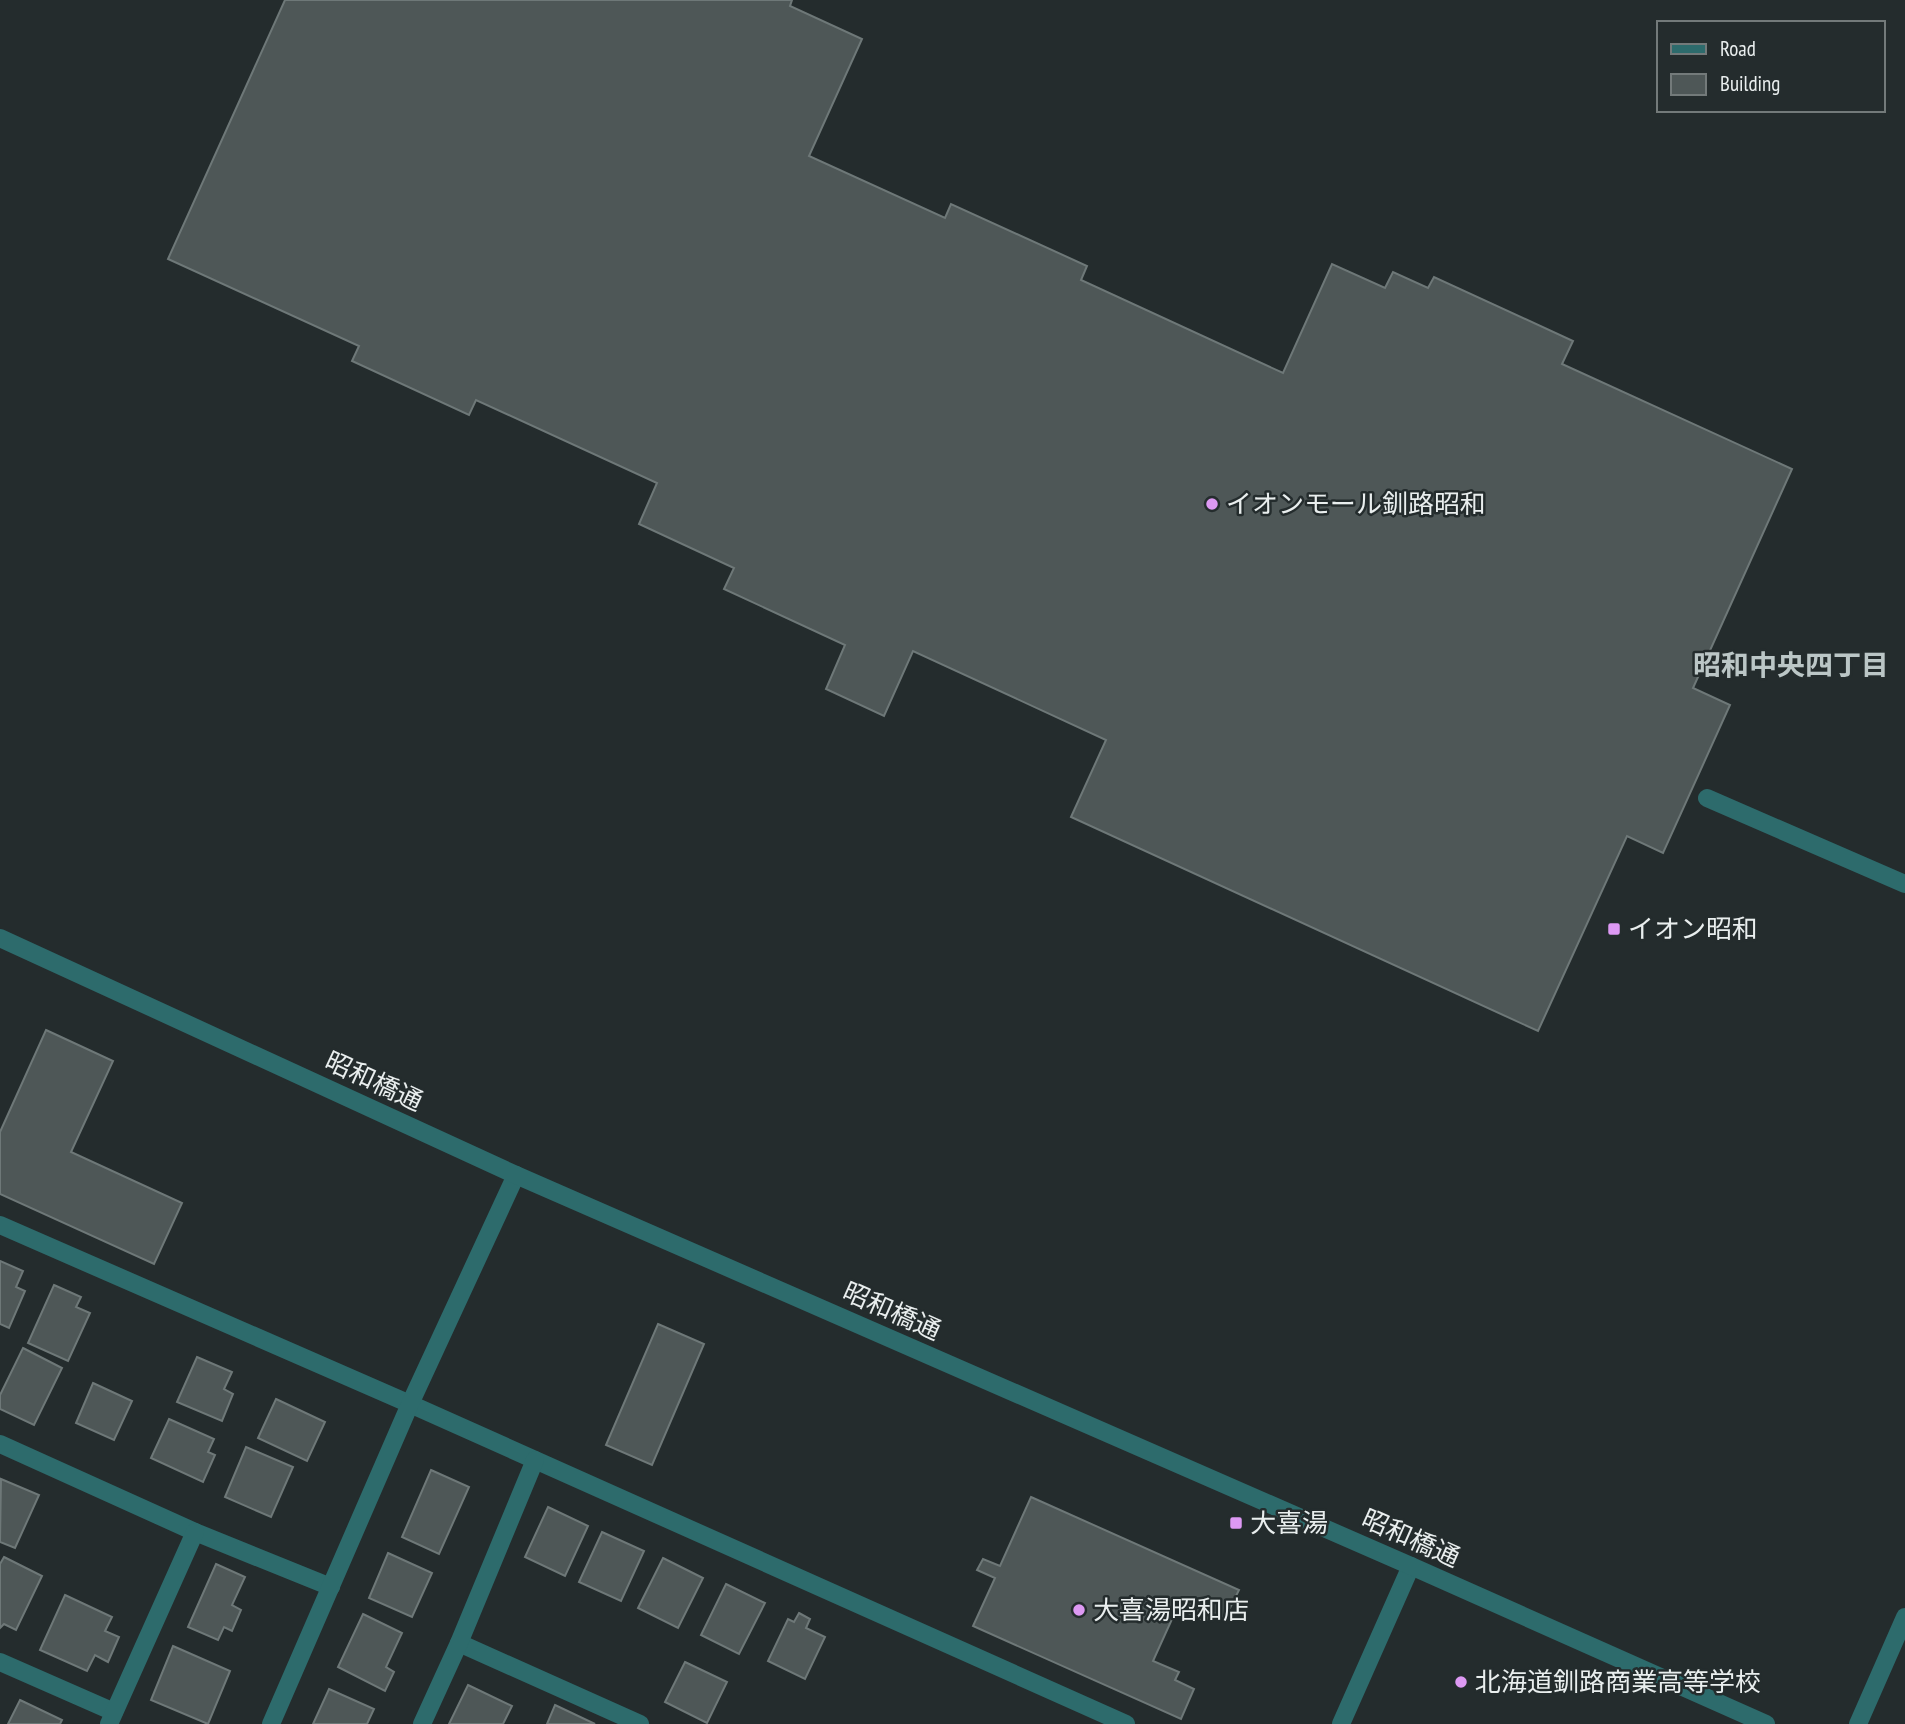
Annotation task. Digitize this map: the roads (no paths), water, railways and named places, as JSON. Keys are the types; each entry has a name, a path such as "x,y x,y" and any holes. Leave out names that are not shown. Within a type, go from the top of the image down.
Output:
{"street":[{"path":"1707,798 1905,884"},
{"name":"昭和橋通","path":"0,939 516,1175 1766,1724"},
{"path":"271,1724 410,1404 516,1175"},
{"path":"0,1225 410,1404 1126,1724"},
{"path":"0,1444 195,1532 331,1587"},
{"path":"422,1724 459,1643 535,1460"},
{"path":"0,1662 112,1718 195,1532"},
{"path":"1341,1724 1411,1566"},
{"path":"1858,1724 1905,1617"},
{"path":"459,1643 640,1724"}],"place":[{"name":"イオンモール釧路昭和","path":"1212,504"},
{"name":"イオン昭和","path":"1614,929"},
{"name":"大喜湯","path":"1236,1523"},
{"name":"大喜湯昭和店","path":"1079,1610"},
{"name":"北海道釧路商業高等学校","path":"1461,1682"}],"district":[{"name":"昭和中央四丁目","path":"1791,665"}]}
